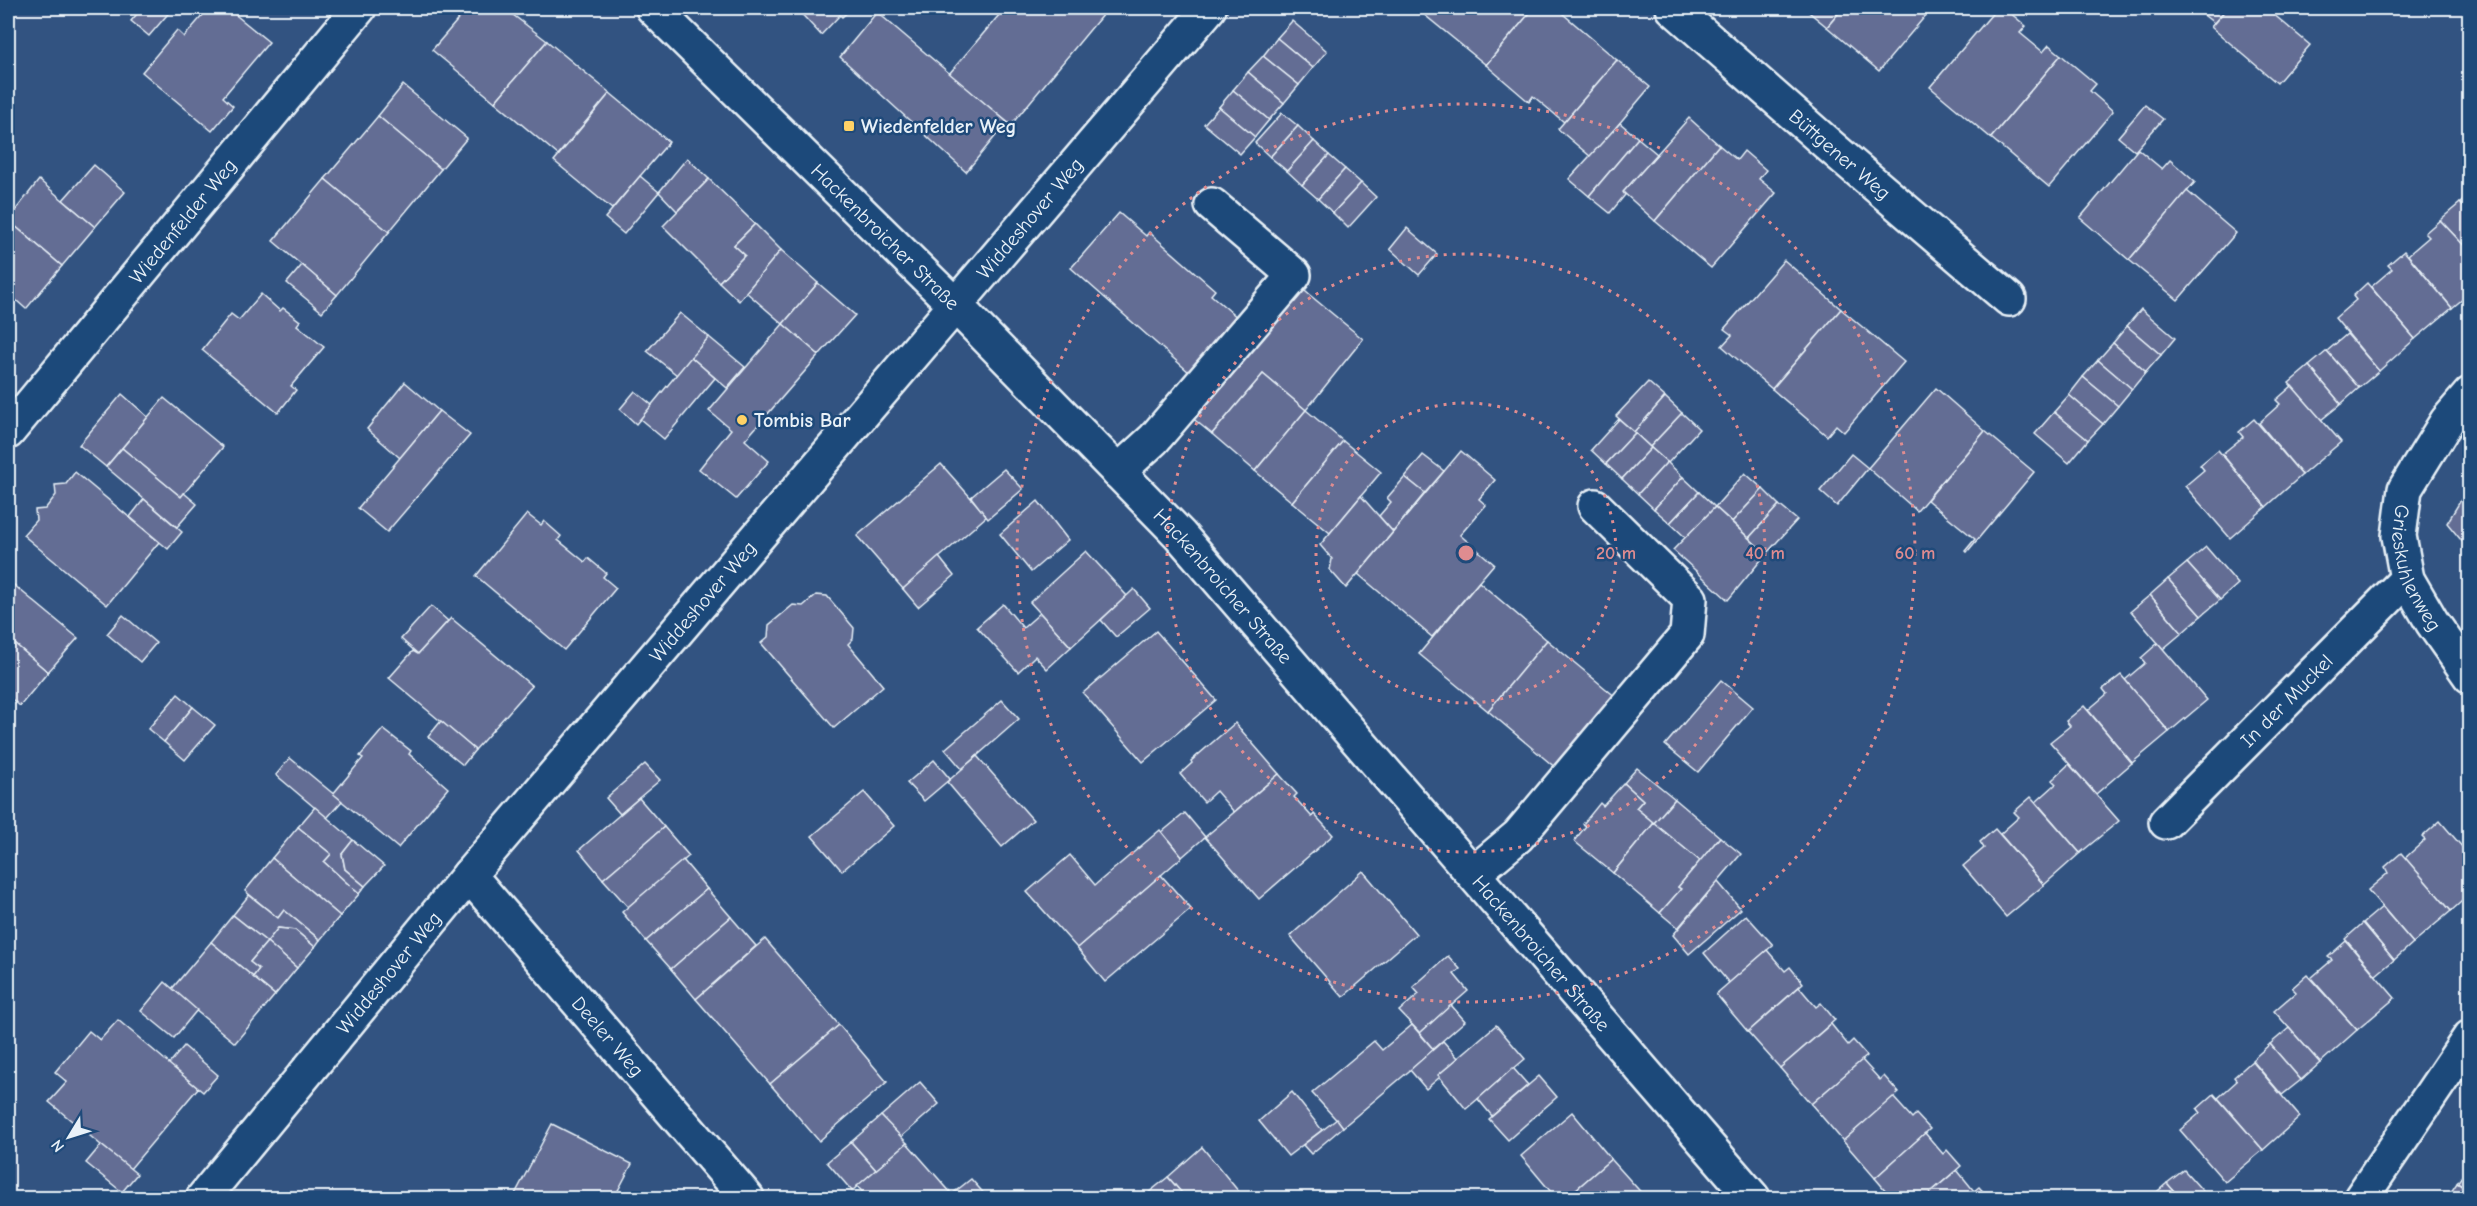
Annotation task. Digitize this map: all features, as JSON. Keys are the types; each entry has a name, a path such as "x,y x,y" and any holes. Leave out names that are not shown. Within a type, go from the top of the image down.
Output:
{"street":[{"name":"Wiedenfelder Weg","path":"8,432 359,8"},
{"name":"Hackenbroicher Straße","path":"653,8 955,305 1180,535 1753,1198"},
{"name":"Widdeshover Weg","path":"203,1198 469,875 1209,8"},
{"name":"Büttgener Weg","path":"1673,8 2009,299"},
{"path":"1118,472 1154,439 1294,275 1212,205"},
{"name":"Grieskuhlenweg","path":"2469,394 2447,421 2405,489 2398,536 2407,579 2432,622 2469,676"},
{"path":"1474,873 1518,836 1687,634 1690,599 1595,506"},
{"name":"In der Muckel","path":"2166,822 2407,579"},
{"name":"Deeler Weg","path":"469,875 747,1198"},
{"path":"2361,1198 2469,1037"}],"building":[{"path":"142,8 173,8 149,36 131,21"},
{"path":"209,8 227,8 269,42 223,97 233,106 212,131 142,72 177,30 184,37"},
{"path":"468,8 504,8 547,41 495,102 432,50"},
{"path":"796,8 852,8 842,17 840,15 821,35"},
{"path":"1005,8 1108,8 1011,125 949,74"},
{"path":"1416,8 1534,8 1486,65"},
{"path":"1534,8 1556,8 1617,60 1564,122 1533,96 1529,102 1486,65"},
{"path":"1804,8 1843,8 1827,27"},
{"path":"1843,8 1932,8 1879,71 1827,27"},
{"path":"1997,8 2004,8 2026,26 2020,33 2043,52 2049,45 2061,55 1991,138 1930,87"},
{"path":"2195,8 2227,8 2214,23"},
{"path":"2227,8 2266,8 2310,45 2277,83 2211,27"},
{"path":"877,12 1007,122 966,172 840,57"},
{"path":"1292,21 1327,51 1313,68 1277,38"},
{"path":"1277,38 1313,68 1299,85 1263,56"},
{"path":"547,41 610,93 558,155 495,102"},
{"path":"2061,55 2096,84 2090,91 2113,111 2049,187 1991,138"},
{"path":"1263,56 1299,85 1284,103 1248,72"},
{"path":"1617,60 1650,87 1591,157 1558,129"},
{"path":"1248,72 1284,103 1269,120 1233,90"},
{"path":"403,85 467,138 441,169 378,116"},
{"path":"1233,90 1269,120 1255,137 1219,107"},
{"path":"610,93 669,142 612,209 554,161"},
{"path":"2145,105 2163,119 2135,151 2118,137"},
{"path":"1219,107 1255,137 1240,154 1204,124"},
{"path":"1282,113 1298,126 1270,157 1255,143"},
{"path":"378,116 441,169 389,232 325,179"},
{"path":"1689,118 1719,145 1655,221 1623,192"},
{"path":"1620,123 1638,138 1589,196 1569,179"},
{"path":"1298,126 1314,141 1287,171 1270,157"},
{"path":"1638,138 1657,154 1623,192 1625,195 1610,213 1589,196"},
{"path":"1314,141 1329,155 1302,185 1287,171"},
{"path":"1719,145 1737,160 1744,151 1766,170 1759,179 1776,193 1711,268 1655,221"},
{"path":"2138,149 2162,169 2170,160 2195,182 2129,260 2080,218"},
{"path":"1329,155 1345,169 1318,199 1302,185"},
{"path":"687,158 709,179 677,211 659,192"},
{"path":"94,165 125,192 95,227 63,200"},
{"path":"1345,169 1361,183 1333,213 1318,199"},
{"path":"640,176 659,192 624,234 605,218"},
{"path":"325,179 389,232 337,295 273,241"},
{"path":"709,179 755,224 734,245 745,255 719,282 663,226"},
{"path":"39,180 95,227 62,266 8,220"},
{"path":"1361,183 1376,197 1348,228 1333,213"},
{"path":"2187,191 2236,233 2178,300 2129,260"},
{"path":"2470,195 2470,214 2460,203"},
{"path":"2460,203 2470,214 2470,252 2440,220"},
{"path":"1119,213 1146,236 1149,232 1215,290 1211,295 1238,318 1190,373 1071,268"},
{"path":"8,220 62,266 26,309 8,293"},
{"path":"2440,220 2470,252 2470,293 2452,308 2408,255 2429,237 2425,233"},
{"path":"755,224 781,250 739,301 719,282 745,255 734,245"},
{"path":"1407,228 1437,254 1419,275 1390,249"},
{"path":"781,250 818,283 783,324 746,292"},
{"path":"2404,251 2452,308 2415,339 2371,287 2392,269 2388,265"},
{"path":"1784,260 1841,309 1772,389 1722,346 1732,335 1724,329"},
{"path":"302,265 337,295 322,312 287,283"},
{"path":"818,283 855,315 819,355 783,324"},
{"path":"2367,283 2415,339 2379,371 2335,318 2356,300 2353,296"},
{"path":"1300,287 1363,339 1306,410 1263,374 1212,434 1191,417"},
{"path":"261,294 280,311 283,308 300,321 297,325 324,347 291,386 296,390 278,413 202,350 231,314 239,320"},
{"path":"1841,309 1904,362 1844,432 1836,425 1827,436 1772,389"},
{"path":"2141,309 2175,338 2161,355 2127,326"},
{"path":"680,313 709,337 677,375 647,351"},
{"name":"Tombis Bar","path":"783,324 819,355 745,440 769,461 736,499 699,469 731,429 709,411"},
{"path":"2127,326 2161,355 2146,372 2113,343"},
{"path":"2347,334 2379,371 2359,388 2327,351"},
{"path":"709,337 745,367 727,388 691,357"},
{"path":"2113,343 2146,372 2132,389 2098,360"},
{"path":"2327,351 2359,388 2341,404 2309,366"},
{"path":"691,357 715,378 664,439 640,419"},
{"path":"2098,360 2132,389 2118,406 2083,377"},
{"path":"2309,366 2341,404 2321,420 2289,383"},
{"path":"1263,374 1306,410 1255,471 1212,434"},
{"path":"2083,377 2118,406 2103,424 2069,395"},
{"path":"405,382 439,411 400,458 367,429"},
{"path":"1648,382 1665,397 1634,432 1616,416"},
{"path":"2292,386 2341,442 2302,475 2259,423 2280,404 2276,400"},
{"path":"1936,388 1985,431 1917,511 1868,468"},
{"path":"635,391 652,405 636,424 620,409"},
{"path":"122,394 148,417 106,467 79,445"},
{"path":"2069,395 2103,424 2088,440 2054,412"},
{"path":"1665,397 1682,413 1650,447 1634,432"},
{"path":"164,398 223,447 181,497 122,448"},
{"path":"1306,410 1343,441 1292,502 1255,471"},
{"path":"439,411 470,435 387,532 358,508"},
{"path":"2054,412 2088,440 2069,463 2035,434"},
{"path":"1682,413 1699,429 1668,463 1650,447"},
{"path":"1619,419 1635,433 1606,464 1591,450"},
{"path":"2254,419 2302,475 2266,507 2222,454 2243,437 2239,432"},
{"path":"1985,431 2034,472 1967,552 1965,551 1975,539 1927,500"},
{"path":"1635,433 1651,448 1622,479 1606,464"},
{"path":"1343,441 1381,472 1330,533 1292,502"},
{"path":"122,448 181,497 184,493 197,504 177,527 106,467"},
{"path":"1651,448 1667,462 1638,494 1622,479"},
{"path":"2218,450 2266,507 2230,538 2185,486 2204,470 2200,465"},
{"path":"1461,451 1495,480 1479,499 1486,505 1460,535 1494,564 1432,637 1358,574"},
{"path":"1851,454 1868,468 1837,506 1820,491"},
{"path":"1423,455 1444,471 1425,493 1405,477"},
{"path":"1667,462 1683,477 1654,509 1638,494"},
{"path":"941,464 987,516 903,589 857,536"},
{"path":"1004,469 1023,489 988,519 971,497"},
{"path":"75,472 159,542 107,605 23,535 36,520 35,510 45,509 56,495 55,485 66,484"},
{"path":"1745,473 1763,489 1732,522 1715,507"},
{"path":"1405,477 1425,493 1393,532 1379,516 1391,502 1387,498"},
{"path":"1683,477 1699,492 1670,523 1654,509"},
{"path":"2470,485 2470,551 2447,523"},
{"path":"1763,489 1779,505 1749,538 1732,522"},
{"path":"1699,492 1715,507 1686,538 1670,523"},
{"path":"1361,496 1393,532 1346,588 1330,570 1332,559 1320,545"},
{"path":"144,499 182,532 168,549 130,517"},
{"path":"1038,501 1068,540 1031,572 1000,534"},
{"path":"1779,505 1797,520 1766,554 1749,538"},
{"path":"1715,507 1766,554 1728,600 1673,550"},
{"path":"527,514 541,525 544,521 561,536 558,540 585,562 588,558 606,573 603,577 616,588 564,650 476,576"},
{"path":"2206,547 2238,584 2220,600 2187,563"},
{"path":"1086,551 1127,596 1071,647 1030,602"},
{"path":"939,557 954,576 918,607 903,589"},
{"path":"2187,563 2220,600 2201,616 2168,579"},
{"path":"2168,579 2201,616 2182,633 2150,595"},
{"path":"8,580 78,638 48,672 8,638"},
{"path":"1479,582 1547,640 1488,711 1419,654"},
{"path":"1134,589 1150,608 1116,637 1101,620"},
{"path":"816,595 827,596 854,628 853,639 848,644 883,686 834,728 761,643 768,637 769,625 793,605 803,606"},
{"path":"2150,595 2182,633 2163,649 2131,611"},
{"path":"1003,604 1023,628 1040,613 1071,647 1047,669 1035,656 1018,672 977,627"},
{"path":"431,606 448,621 418,654 401,639"},
{"path":"123,615 156,643 140,662 107,634"},
{"path":"451,618 532,686 475,750 389,678 413,651 418,654"},
{"path":"1156,631 1216,700 1143,762 1083,693"},
{"path":"8,638 48,672 20,706 8,696"},
{"path":"1547,640 1617,698 1557,769 1488,711"},
{"path":"2158,643 2207,700 2169,732 2125,680 2145,663 2141,658"},
{"path":"2121,675 2169,732 2132,763 2088,710 2107,694 2103,689"},
{"path":"1721,680 1753,707 1698,772 1665,745"},
{"path":"178,694 193,707 164,742 148,729"},
{"path":"1002,700 1019,719 962,769 945,749"},
{"path":"2084,706 2132,763 2096,794 2050,742 2070,726 2066,721"},
{"path":"193,707 215,725 185,760 164,742"},
{"path":"441,721 475,750 463,765 428,737"},
{"path":"1235,723 1279,774 1234,812 1216,791 1204,802 1180,774 1192,763 1191,761"},
{"path":"383,729 411,751 409,754 448,788 398,848 333,794 363,758 360,756"},
{"path":"977,756 1033,820 1002,847 947,782"},
{"path":"290,758 342,801 327,818 276,775"},
{"path":"934,760 950,779 924,801 907,783"},
{"path":"645,764 660,780 620,814 606,798"},
{"path":"2069,764 2119,821 2080,853 2036,802 2056,784 2052,780"},
{"path":"1637,768 1675,799 1654,823 1636,808 1643,800 1624,783"},
{"path":"1279,774 1297,794 1294,797 1333,835 1259,899 1205,837"},
{"path":"1624,783 1643,800 1636,808 1654,823 1613,873 1574,841 1586,826 1583,824 1600,803 1603,806"},
{"path":"864,792 894,826 842,871 812,836"},
{"path":"2031,797 2080,853 2044,885 2000,834 2019,817 2014,812"},
{"path":"639,798 664,827 603,879 579,850"},
{"path":"1675,799 1720,837 1700,861 1654,823"},
{"path":"315,807 353,840 342,854 345,869 365,886 359,894 324,862 331,854 298,827"},
{"path":"1185,813 1205,837 1182,857 1162,832"},
{"path":"2440,821 2470,856 2470,894 2451,911 2405,858 2425,840 2422,837"},
{"path":"1654,823 1700,861 1678,887 1681,889 1660,913 1613,873"},
{"path":"298,827 331,854 324,862 359,894 340,916 272,858"},
{"path":"664,827 689,856 628,907 603,879"},
{"path":"1995,829 2044,885 2006,917 1963,866 1984,848 1980,842"},
{"path":"1160,830 1182,857 1077,948 1027,892 1070,855 1095,885"},
{"path":"1720,837 1741,854 1678,928 1660,913 1681,889 1678,887"},
{"path":"353,840 384,866 365,886 345,869 342,854"},
{"path":"2401,853 2451,911 2413,943 2368,890 2388,873 2385,867"},
{"path":"272,858 340,916 320,940 284,910 278,918 245,891"},
{"path":"683,860 707,889 646,941 622,912"},
{"path":"1363,871 1416,934 1343,997 1290,936"},
{"path":"1161,875 1191,909 1105,982 1077,948"},
{"path":"1718,882 1741,909 1689,954 1673,935"},
{"path":"707,889 731,917 671,969 646,941"},
{"path":"249,895 278,918 284,910 320,940 315,947 295,930 278,928 267,942 233,915"},
{"path":"2382,907 2413,943 2394,960 2363,923"},
{"path":"233,915 267,942 250,962 259,969 253,977 211,942"},
{"path":"1746,915 1773,945 1729,983 1704,953"},
{"path":"731,917 756,946 696,999 671,969"},
{"path":"2363,923 2394,960 2376,975 2345,939"},
{"path":"278,928 295,930 315,947 297,968 267,942"},
{"path":"765,939 839,1025 770,1084 696,999"},
{"path":"2346,941 2395,998 2357,1030 2311,978 2332,960 2328,957"},
{"path":"211,942 275,995 235,1043 171,990"},
{"path":"267,942 297,968 275,995 253,977 259,969 250,962"},
{"path":"1767,950 1785,971 1790,967 1803,983 1748,1032 1716,994"},
{"path":"1448,956 1460,969 1454,974 1468,991 1420,1033 1399,1011 1419,994 1413,987"},
{"path":"2307,975 2357,1030 2320,1063 2274,1011 2296,992 2292,988"},
{"path":"165,982 197,1010 174,1038 141,1011"},
{"path":"1799,987 1816,1007 1821,1003 1835,1020 1780,1068 1748,1032"},
{"path":"1451,1005 1465,1021 1433,1049 1420,1033"},
{"path":"118,1020 198,1088 130,1169 49,1102 67,1082 55,1072 89,1031 100,1040"},
{"path":"1831,1024 1848,1045 1853,1040 1867,1056 1811,1104 1780,1068"},
{"path":"839,1025 887,1082 819,1141 770,1084"},
{"path":"1412,1025 1434,1050 1343,1127 1312,1093 1374,1041 1382,1050"},
{"path":"1496,1025 1525,1059 1466,1109 1438,1075"},
{"path":"2289,1028 2320,1063 2301,1080 2270,1044"},
{"path":"1443,1041 1458,1058 1426,1089 1410,1070"},
{"path":"2270,1044 2301,1080 2282,1095 2252,1060"},
{"path":"184,1046 218,1075 203,1092 169,1064"},
{"path":"1862,1060 1880,1080 1884,1076 1899,1093 1843,1141 1811,1104"},
{"path":"2252,1061 2300,1117 2263,1150 2218,1098 2237,1081 2234,1077"},
{"path":"1513,1068 1528,1085 1492,1116 1478,1099"},
{"path":"1539,1076 1557,1097 1508,1140 1489,1119"},
{"path":"920,1082 939,1104 900,1138 881,1116"},
{"path":"1292,1092 1322,1130 1288,1156 1259,1121"},
{"path":"2214,1094 2263,1150 2225,1182 2180,1130 2200,1113 2197,1109"},
{"path":"1893,1097 1912,1118 1916,1114 1930,1129 1875,1178 1843,1141"},
{"path":"1572,1112 1611,1159 1566,1198 1556,1198 1521,1156"},
{"path":"881,1116 907,1143 876,1170 851,1142"},
{"path":"1337,1119 1343,1127 1311,1154 1303,1145"},
{"path":"552,1124 632,1164 614,1198 513,1198"},
{"path":"1925,1133 1943,1154 1947,1150 1961,1166 1924,1198 1892,1198 1875,1178"},
{"path":"851,1142 876,1170 852,1191 827,1162"},
{"path":"907,1143 952,1194 947,1198 868,1198 857,1186"},
{"path":"101,1145 137,1174 122,1192 86,1163"},
{"path":"1202,1147 1244,1198 1186,1198 1168,1177"},
{"path":"1611,1159 1646,1198 1566,1198"},
{"path":"2470,1165 2470,1191 2457,1183"},
{"path":"1957,1170 1974,1191 1979,1187 1989,1198 1924,1198"},
{"path":"2184,1170 2209,1198 2180,1198 2167,1183"},
{"path":"1168,1177 1186,1198 1142,1198"},
{"path":"971,1179 988,1198 947,1198 952,1194"},
{"path":"2167,1183 2180,1198 2150,1198"},
{"path":"2457,1183 2470,1191 2470,1198 2447,1198"}],"place":[{"name":"Wiedenfelder Weg","path":"849,126"},
{"name":"Tombis Bar","path":"742,420"}]}
